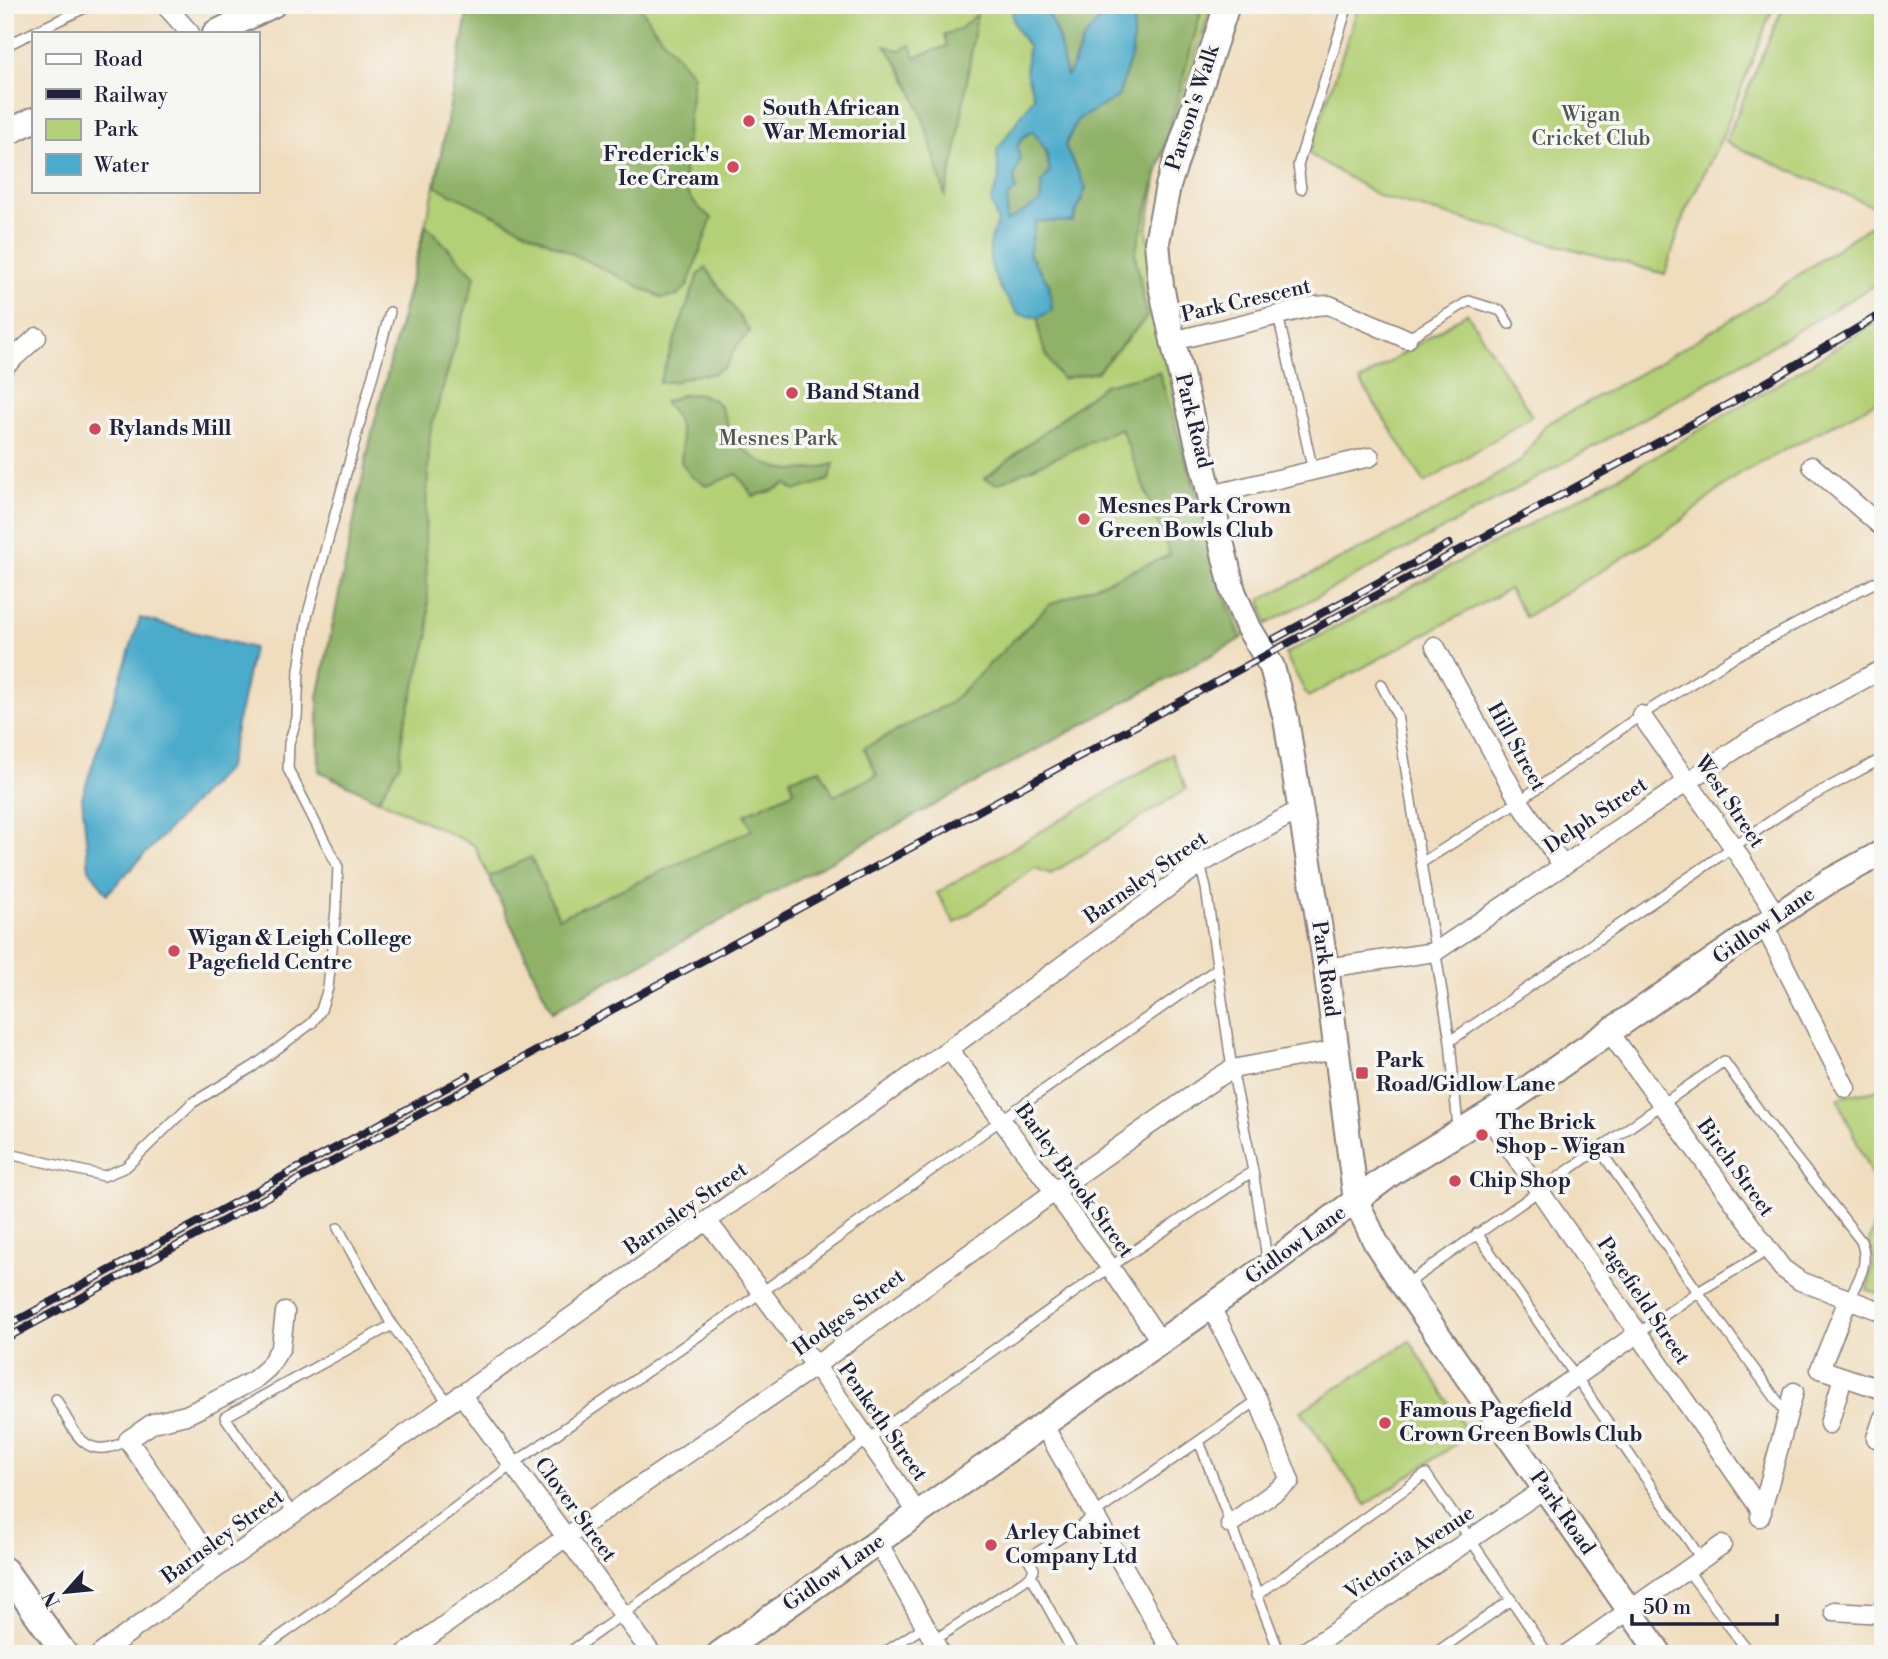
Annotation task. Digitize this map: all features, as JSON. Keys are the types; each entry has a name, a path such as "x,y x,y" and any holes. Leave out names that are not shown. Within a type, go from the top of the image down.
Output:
{"main road":[{"path":"217,32 273,5"},
{"name":"Parson's Walk","path":"1161,212 1227,5"},
{"path":"5,134 32,120"},
{"name":"Park Road","path":"1161,212 1157,242 1158,266 1173,341 1211,495 1239,607 1272,667 1279,689 1326,968 1356,1201 1376,1243 1404,1286 1660,1654"},
{"name":"Gidlow Lane","path":"719,1654 1211,1307 1395,1171 1487,1115 1828,882 1883,852"},
{"path":"5,1570 65,1654"}],"street":[{"path":"165,5 189,32"},
{"name":"Park Crescent","path":"1173,341 1315,306 1329,305 1407,339"},
{"path":"5,366 37,337"},
{"path":"1211,495 1370,457"},
{"path":"1812,466 1883,528"},
{"name":"Hill Street","path":"1435,646 1519,801 1563,866"},
{"name":"Delph Street","path":"1326,968 1435,952 1748,741 1883,669"},
{"name":"West Street","path":"1641,715 1734,848 1846,1088"},
{"name":"Barnsley Street","path":"100,1654 217,1568 949,1049 1200,864 1301,809"},
{"name":"Birch Street","path":"1609,1033 1782,1268 1800,1281 1883,1312"},
{"name":"Barley Brook Street","path":"949,1049 1110,1267 1161,1342"},
{"name":"Hodges Street","path":"405,1654 566,1537 815,1366 1054,1192 1214,1080 1232,1069 1336,1050"},
{"name":"Pagefield Street","path":"1487,1115 1761,1515 1794,1392"},
{"name":"Penketh Street","path":"708,1222 869,1439 918,1514"},
{"path":"1848,1300 1820,1369 1883,1390"},
{"path":"1211,1307 1258,1400 1290,1481 1230,1524"},
{"path":"217,1568 128,1440 153,1423 186,1415 254,1380 268,1368 281,1347 285,1312"},
{"path":"1503,1428 1637,1334"},
{"path":"1829,1424 1843,1377"},
{"name":"Clover Street","path":"455,1399 513,1464 652,1654"},
{"path":"1877,1438 1883,1418"},
{"path":"1043,1424 1173,1654"},
{"name":"Victoria Avenue","path":"1302,1654 1544,1489"},
{"path":"878,1542 933,1640"},
{"path":"1567,1654 1722,1545"},
{"path":"1834,1611 1882,1610"}],"lane":[{"path":"34,32 91,5"},
{"path":"1301,189 1298,165 1348,5"},
{"path":"5,46 32,33"},
{"path":"1407,339 1469,301 1500,311 1509,324"},
{"path":"5,1153 104,1176 126,1167 192,1103 254,1066 312,1023 321,1010 328,988 338,867 288,769 289,743 297,718 299,670 307,617 390,312"},
{"path":"1278,315 1313,471"},
{"path":"1421,863 1519,801 1641,715 1734,657 1883,578"},
{"path":"1381,684 1397,715 1450,1041 1458,1133"},
{"path":"1450,1041 1790,808 1883,758"},
{"path":"1200,864 1232,1069 1268,1266"},
{"path":"255,1654 339,1595 513,1464 762,1292 1001,1119 1218,968"},
{"path":"1404,1286 1724,1061 1763,1116 1861,1241 1866,1254 1864,1269 1848,1300"},
{"path":"1600,1150 1698,1292 1788,1414"},
{"path":"567,1654 1110,1267 1252,1171"},
{"path":"338,1228 392,1325 455,1399"},
{"path":"1476,1233 1575,1376 1750,1654"},
{"path":"1637,1334 1698,1292 1767,1251"},
{"path":"293,1514 225,1417 392,1325"},
{"path":"56,1399 86,1445 100,1450 128,1440"},
{"path":"882,1654 933,1640 1031,1576 1034,1569 1028,1558 1085,1523 1094,1514 1258,1400"},
{"path":"1199,1441 1280,1654"},
{"path":"1256,1596 1426,1474 1548,1654"},
{"path":"1031,1576 1074,1654"},
{"path":"1434,1654 1511,1600"}],"green space":[{"name":"Mesnes Park","path":"469,5 1212,5 1157,174 1147,230 1166,362 1196,488 1230,603 1245,636 552,1012 474,845 319,771 318,698 371,437 435,186"},
{"path":"469,5 640,5 658,33 693,75 685,182 692,200 712,218 687,287 676,296 662,298 435,186"},
{"path":"1135,5 1203,5 1135,254 1147,317 1097,372 1062,379 1044,350 1040,336 1038,318 1052,310 1049,285 1029,254 1036,220 1073,222 1086,188 1065,146 1077,120 1118,97 1132,53"},
{"name":"Wigan Cricket Club","path":"1359,5 1774,5 1722,137 1685,212 1665,274 1381,197 1309,154"},
{"path":"1784,5 1883,5 1883,201 1879,209 1725,142"},
{"path":"1048,12 1074,18 1088,15 1103,17 1086,36 1066,77 1060,42"},
{"path":"977,14 956,152 945,196 915,98 897,62 885,46 900,50 911,45 915,57 947,46 944,35 960,29"},
{"path":"1033,131 1046,151 1050,171 1042,182 1041,202 1006,223 1008,197 1016,189 1014,178 1020,160 1017,147 1023,137"},
{"path":"1883,217 1883,280 1499,499 1266,624 1261,599 1428,515 1521,461 1545,425 1648,369 1753,306"},
{"path":"426,225 475,276 430,433 425,534 429,634 403,730 400,763 378,800 319,771 318,698 371,437"},
{"path":"706,268 750,332 736,347 726,366 712,374 659,383 698,275"},
{"path":"1467,313 1532,416 1425,483 1360,381"},
{"path":"1883,318 1883,397 1871,405 1737,475 1681,521 1525,617 1509,589 1308,697 1285,654 1639,466"},
{"path":"1159,372 1199,502 1224,596 1241,639 552,1012 489,877 531,857 559,918 752,830 745,814 794,791 790,779 820,769 834,796 877,775 864,748 950,703 1049,605 1170,555 1121,428 997,484 984,479 1104,385"},
{"path":"700,394 719,405 732,434 753,456 777,468 791,470 834,464 829,480 795,491 786,484 753,496 737,474 707,486 691,476 681,462 682,446 678,422 664,402 682,395"},
{"path":"1172,754 1186,789 1051,874 1035,868 955,923 937,893"},
{"path":"1883,1087 1883,1201 1838,1099"},
{"path":"1883,1205 1883,1295 1867,1290 1874,1260 1869,1240"},
{"name":"Famous Pagefield Crown Green Bowls Club","path":"1410,1341 1469,1435 1366,1505 1301,1411"}],"water":[{"path":"1013,5 1135,5 1132,53 1118,97 1077,120 1065,146 1086,188 1072,222 1036,221 1029,254 1049,284 1052,310 1038,318 1018,314 997,282 990,260 992,236 998,223 991,201 999,180 997,150 1034,97 1026,72 1028,46 1016,27","holes":["1049,12 1074,18 1088,15 1102,17 1086,36 1067,76","1033,131 1046,151 1050,171 1042,182 1040,202 1006,222 1008,197 1016,190 1014,178 1020,160 1017,147 1023,137"]},
{"path":"140,618 253,648 228,767 107,894 89,869 82,797"}],"railway":[{"path":"5,1339 1743,396 1883,313"},
{"path":"1274,639 1449,544"},
{"path":"5,1327 468,1076"}],"place":[{"name":"South African War Memorial","path":"749,121"},
{"name":"Frederick's Ice Cream","path":"733,167"},
{"name":"Band Stand","path":"792,393"},
{"name":"Rylands Mill","path":"95,429"},
{"name":"Mesnes Park Crown Green Bowls Club","path":"1084,519"},
{"name":"Wigan & Leigh College Pagefield Centre","path":"174,951"},
{"name":"Park Road/Gidlow Lane","path":"1362,1073"},
{"name":"The Brick Shop - Wigan","path":"1482,1135"},
{"name":"Chip Shop","path":"1455,1181"},
{"name":"Famous Pagefield Crown Green Bowls Club","path":"1385,1423"},
{"name":"Arley Cabinet Company Ltd","path":"991,1545"}]}
